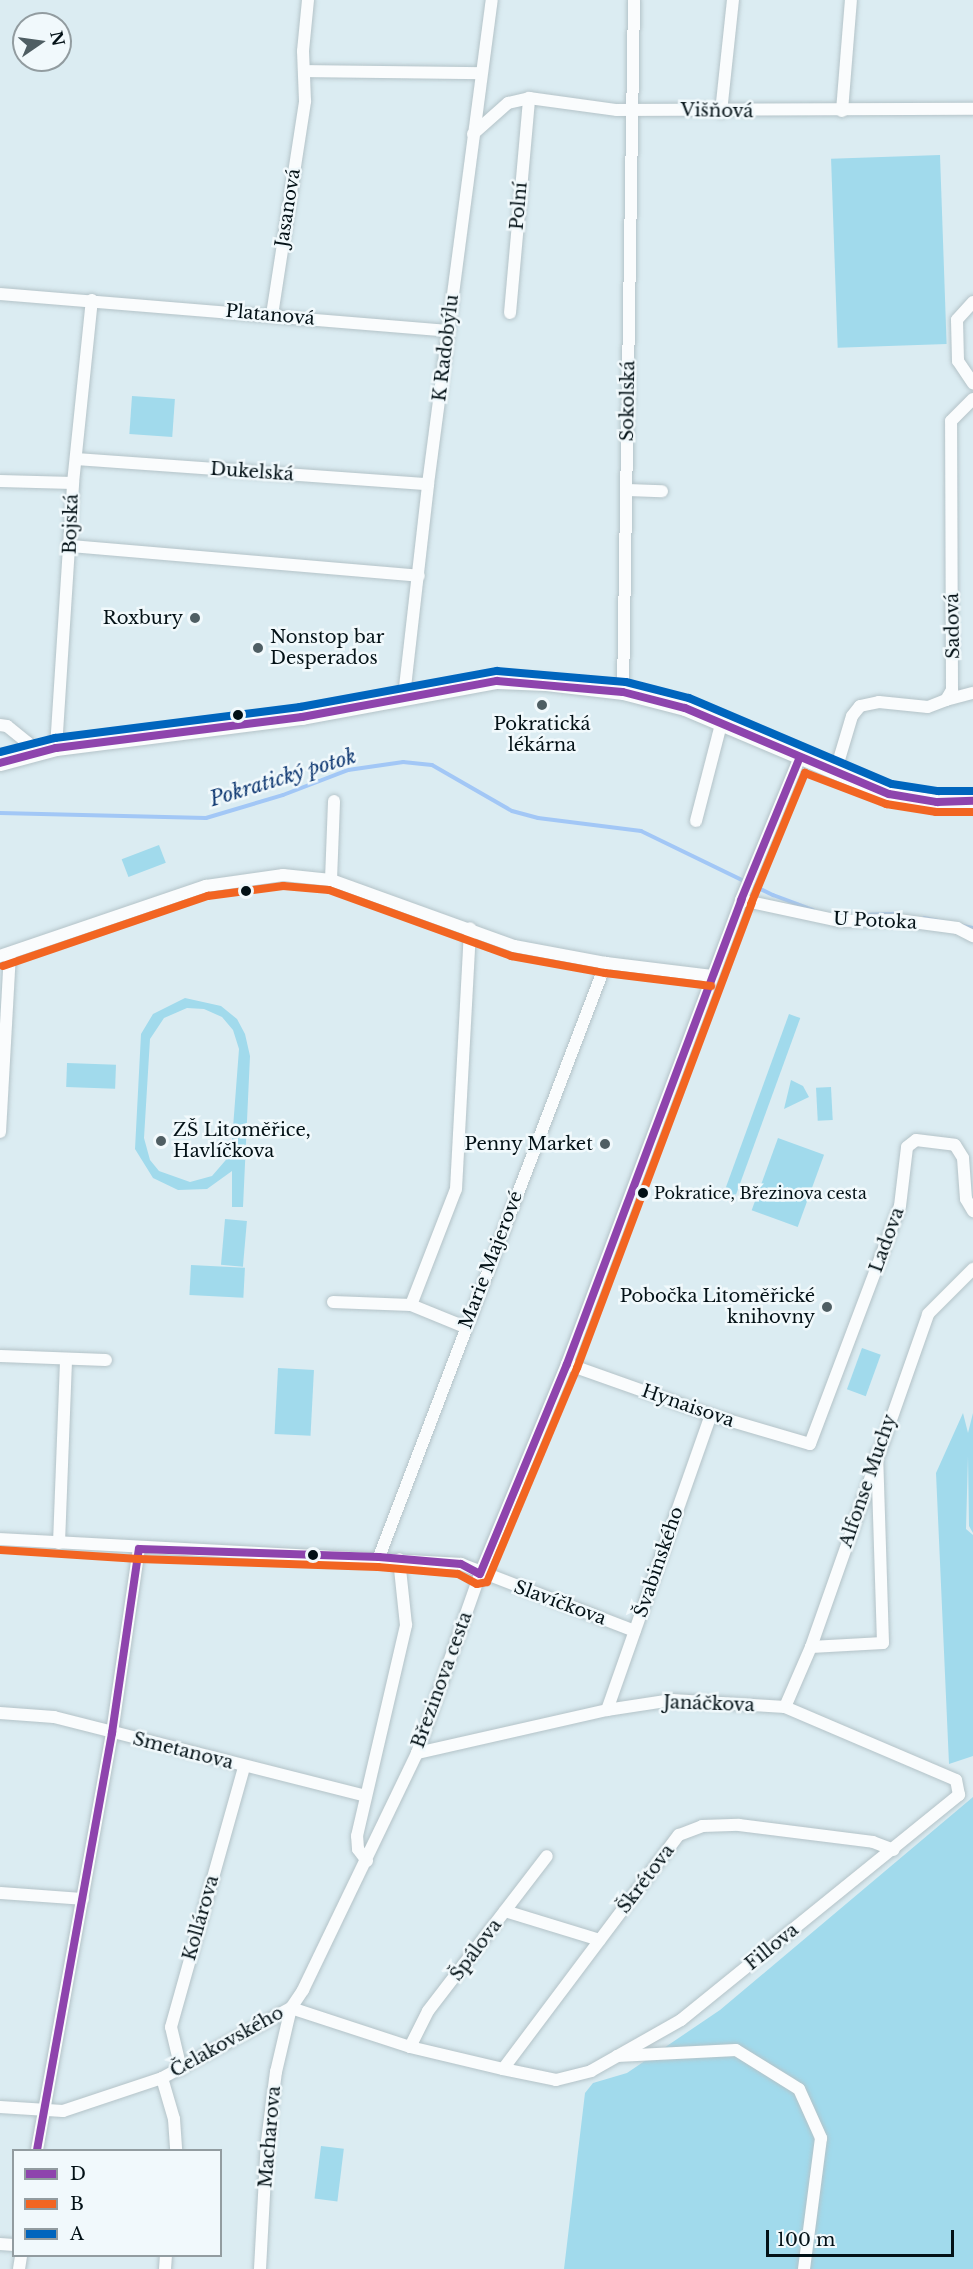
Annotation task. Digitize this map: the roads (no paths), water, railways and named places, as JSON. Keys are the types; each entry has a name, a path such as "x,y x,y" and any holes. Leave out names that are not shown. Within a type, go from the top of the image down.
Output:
{"street":[{"name":"Jasanová","path":"272,315 305,101 308,0"},
{"name":"K Radobýlu","path":"405,696 428,484 480,72 492,0"},
{"name":"Sokolská","path":"623,692 634,0"},
{"path":"721,112 733,0"},
{"path":"842,111 851,0"},
{"path":"305,71 480,72"},
{"name":"Višňová","path":"473,134 508,103 529,98 633,110 721,112 973,109"},
{"name":"Polní","path":"510,313 529,98"},
{"name":"Platanová","path":"0,294 448,331"},
{"name":"Bojská","path":"56,748 71,546 73,483 92,300"},
{"path":"973,302 957,320 958,361 973,383"},
{"name":"Sadová","path":"946,700 954,681 951,421 973,399"},
{"name":"Dukelská","path":"76,459 428,484"},
{"path":"0,481 73,483"},
{"path":"627,490 662,491"},
{"path":"71,546 419,576"},
{"path":"0,763 30,753 56,748 302,717 405,696 497,681 562,684 623,692 685,708 800,759 889,794 937,802 973,801"},
{"path":"835,773 852,716 860,706 879,702 928,706 973,693"},
{"path":"696,821 720,724"},
{"path":"0,725 7,726 28,743 30,753"},
{"name":"Březinova cesta","path":"367,1861 417,1753 480,1574 567,1364 741,900 800,759"},
{"path":"331,880 334,801"},
{"path":"0,1132 5,955 232,879 282,875 331,880 470,928 514,946 606,963 712,976"},
{"name":"U Potoka","path":"741,900 839,921 898,920 957,928 973,936"},
{"path":"411,1305 456,1189 470,928"},
{"name":"Marie Majerové","path":"379,1557 606,963"},
{"name":"Ladova","path":"810,1444 900,1206 907,1147 916,1140 949,1142 961,1151 966,1198 973,1211"},
{"name":"Alfonse Muchy","path":"785,1707 811,1647 877,1452 928,1314 973,1269"},
{"path":"333,1302 411,1305 465,1327"},
{"path":"0,1356 106,1360"},
{"path":"59,1543 66,1360"},
{"name":"Hynaisova","path":"567,1364 711,1414 810,1444"},
{"name":"Švabinského","path":"607,1710 711,1414"},
{"path":"811,1647 883,1643 877,1452"},
{"name":"Slavíčkova","path":"0,1539 139,1549 379,1557 461,1564 480,1574 635,1631"},
{"path":"36,2149 112,1733 139,1549"},
{"path":"367,1861 356,1843 406,1625 399,1559"},
{"name":"Janáčkova","path":"417,1753 607,1710 672,1700 785,1707 956,1780"},
{"name":"Smetanova","path":"0,1713 54,1717 244,1767 366,1796"},
{"name":"Kollárova","path":"181,2069 171,2027 244,1767"},
{"name":"Fillova","path":"503,2069 555,2080 591,2071 681,2020 894,1850 959,1795 956,1780"},
{"name":"Škrétova","path":"503,2069 679,1835 702,1826 739,1825 873,1842 894,1850"},
{"name":"Špálova","path":"410,2047 429,2011 547,1856"},
{"name":"Čelakovského","path":"0,2107 63,2111 162,2078 291,2008 303,1990 367,1861"},
{"path":"0,1893 83,1899"},
{"path":"506,1911 600,1940"},
{"path":"291,2008 410,2047 503,2069"},
{"name":"Macharova","path":"260,2269 267,2140 276,2072 291,2008"},
{"path":"616,2056 736,2050 799,2089 821,2138 804,2269"},
{"path":"162,2078 174,2119 176,2149"}],"waterway":[{"name":"Pokratický potok","path":"0,813 206,818 283,795 348,770 403,762 432,765 512,811 538,818 641,831 773,895 813,910"},
{"name":"Pokratický potok","path":"861,915 899,914"},
{"name":"Pokratický potok","path":"924,918 973,928"}],"place":[{"name":"Roxbury","path":"195,618"},
{"name":"Nonstop bar Desperados","path":"258,648"},
{"name":"Pokratická lékárna","path":"542,705"},
{"name":"ZŠ Litoměřice, Havlíčkova","path":"161,1141"},
{"name":"Penny Market","path":"605,1144"},
{"name":"Pokratice, Březinova cesta","path":"643,1193"},
{"name":"Pobočka Litoměřické knihovny","path":"827,1307"}]}
